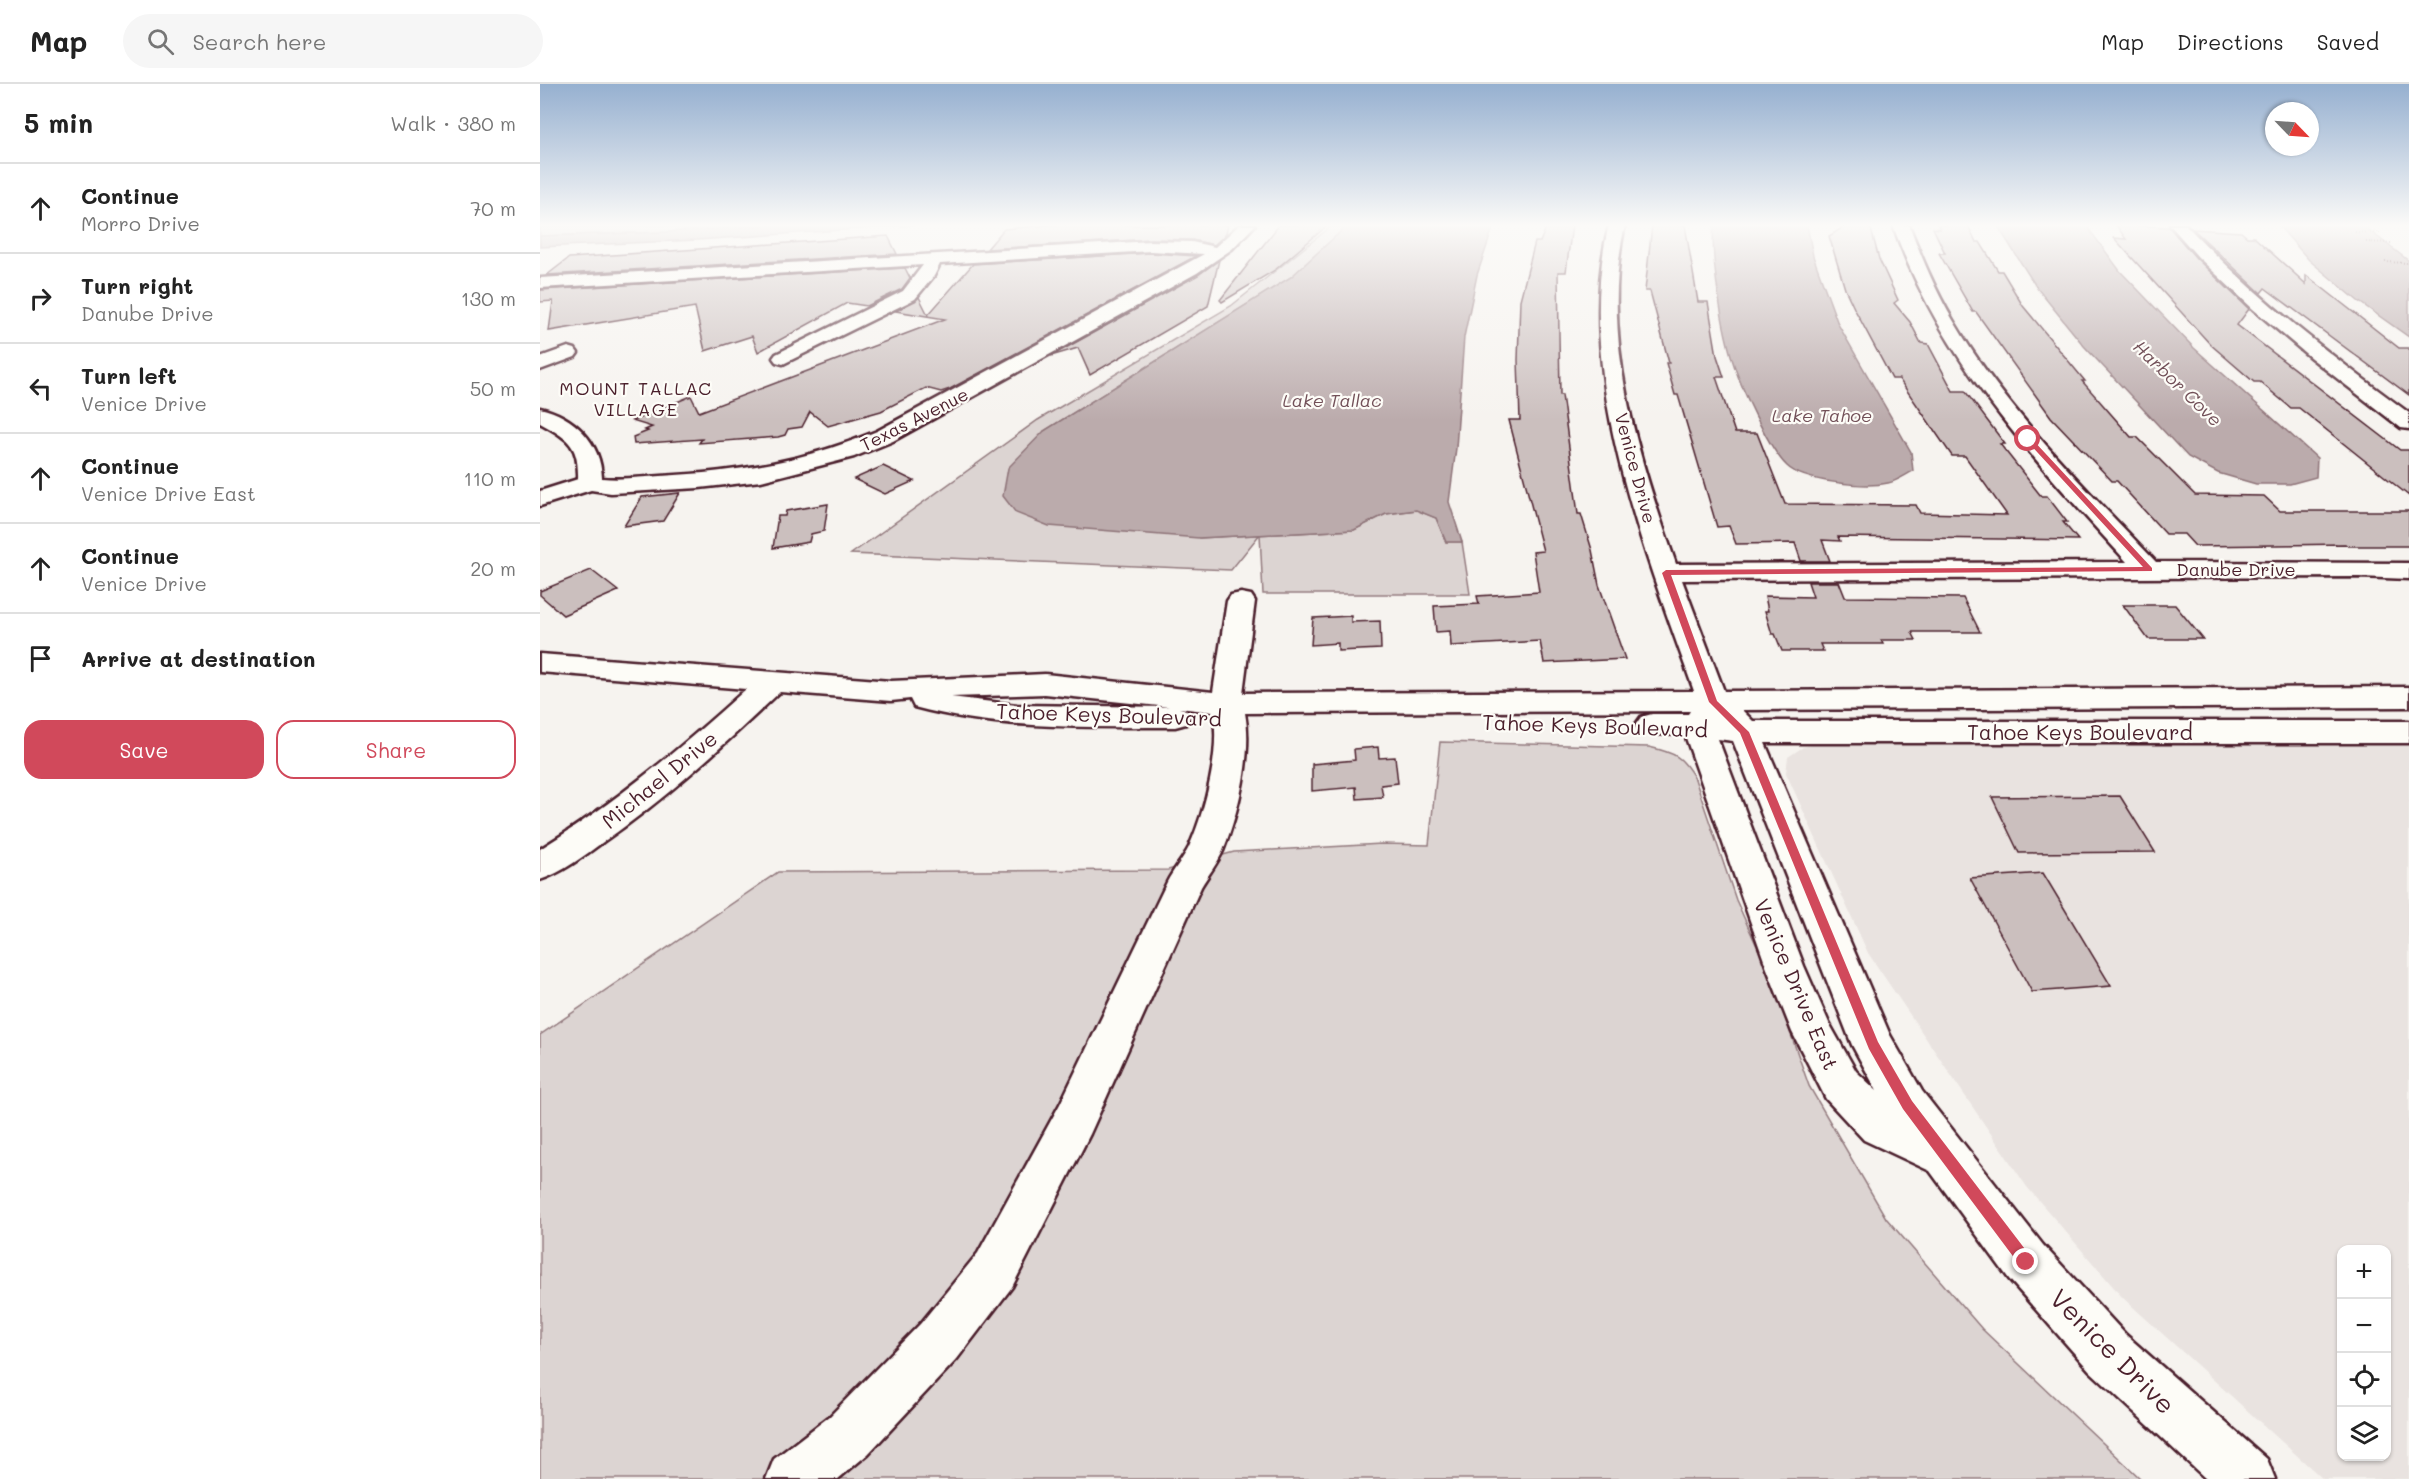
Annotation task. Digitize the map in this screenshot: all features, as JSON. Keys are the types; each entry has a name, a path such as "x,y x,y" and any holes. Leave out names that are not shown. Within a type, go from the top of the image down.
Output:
{"street":[{"path":"783,358 909,295 913,290"},
{"name":"Texas Avenue","path":"540,499 590,483 611,486 733,478 800,466 846,452 885,436 933,411 1152,290"},
{"name":"Venice Drive","path":"1609,290 1608,313 1613,371 1626,441 1705,714"},
{"path":"1928,290 1977,370 2028,439 2149,570"},
{"path":"2241,290 2316,353 2409,423"},
{"path":"540,364 568,353"},
{"path":"540,414 586,445 591,462 590,483"},
{"name":"Danube Drive","path":"1666,573 2409,571"},
{"path":"794,1479 857,1426 939,1341 995,1270 1075,1119 1185,882 1205,851 1229,768 1229,710 1241,601"},
{"name":"Tahoe Keys Boulevard","path":"540,663 891,691 939,705 1018,715 1229,710 1705,714 2409,697"},
{"name":"Michael Drive","path":"540,866 638,801 696,753 771,683"},
{"name":"Tahoe Keys Boulevard","path":"1705,714 1744,732 2409,732"},
{"name":"Venice Drive East","path":"1705,714 1785,966 1813,1032 1841,1085 1880,1125 1946,1156"},
{"path":"1744,732 1873,1045 1907,1105 1946,1156"},
{"name":"Venice Drive","path":"1946,1156 2026,1262 2108,1353 2247,1479"}],"shaded area":[{"path":"1251,290 1270,290 1044,431 1199,538 1259,535 1231,570 851,554 1038,420 1231,306"},
{"path":"1417,510 1436,518 1446,542 1462,542 1470,594 1263,594 1260,535 1354,530 1386,514"},
{"path":"1440,742 1649,747 1665,751 1682,760 1695,779 1736,900 1770,975 1809,1086 1886,1218 1982,1329 2141,1479 540,1479 540,1035 778,872 1168,870 1234,852 1382,844 1429,845"},
{"path":"1826,742 2409,744 2409,1479 2323,1479 2123,1298 2027,1187 1868,953 1786,773 1788,757 1803,747"}],"water":[{"name":"Lake Tallac","path":"1270,290 1474,290 1464,337 1456,448 1449,502 1462,542 1446,542 1436,518 1416,510 1386,514 1354,530 1199,538 1049,526 1016,513 1003,496 1008,468 1044,431"},
{"name":"Lake Tahoe","path":"1718,290 1826,290 1838,324 1911,452 1913,471 1888,483 1865,485 1820,480 1795,472 1787,466 1764,433 1738,376 1722,315"},
{"name":"Harbor Cove","path":"2039,290 2138,290 2194,348 2317,458 2316,477 2290,484 2256,484 2218,473 2188,457 2084,346"},
{"path":"2345,290 2409,290 2409,337"}],"building":[{"path":"540,290 900,290 867,306 847,303 758,352 752,336 705,351 695,307 549,331 553,301 540,302"},
{"path":"950,290 1133,290 950,389 941,392 926,388 881,411 828,426 810,412 802,427 788,429 785,435 778,437 699,443 702,439 634,444 633,437 652,427 632,421 691,396 699,412 945,319 896,311 919,297 928,315"},
{"path":"1171,290 1212,290 1208,306 1090,375 1078,348 1051,356"},
{"path":"1228,290 1242,290 1222,302 1220,300"},
{"path":"1523,290 1558,290 1560,395 1562,395 1578,514 1581,514 1592,550 1599,585 1625,659 1544,663 1540,641 1451,646 1450,631 1436,632 1434,606 1479,604 1477,596 1539,592 1533,552 1543,551 1509,420 1520,420 1518,360 1520,300"},
{"path":"1696,290 1698,302 1708,302 1717,356 1724,377 1716,377 1735,433 1757,433 1785,504 1916,505 1920,513 2007,515 1965,456 1952,456 1899,379 1892,379 1846,290 1893,290 1898,300 1894,303 1910,322 1921,343 1928,344 1953,391 1965,391 2005,444 2000,444 2041,496 2047,496 2067,522 2063,522 2078,540 1838,537 1840,541 1822,540 1830,561 1801,561 1795,543 1736,544 1729,526 1717,527 1678,395 1675,395 1650,291 1645,291"},
{"path":"1960,290 2013,290 2023,306 2085,381 2082,381 2131,437 2137,437 2195,495 2264,496 2280,511 2409,511 2409,546 2348,546 2345,544 2195,546 2184,534 2166,534 2117,481 2112,481 2051,417 1976,312 1973,312"},
{"path":"2161,290 2229,290 2249,309 2237,325 2400,450 2409,450 2409,496 2299,408 2291,408 2260,382 2254,382 2210,344"},
{"path":"2268,290 2325,290 2399,348 2409,348 2409,395"},
{"path":"883,466 914,481 885,494 854,479"},
{"path":"680,493 663,521 624,526 642,497"},
{"path":"828,504 824,531 811,534 809,542 773,548 778,516 785,516 786,511"},
{"path":"591,570 618,591 563,615 540,595 540,591"},
{"path":"1808,582 1839,582 1845,597 1963,598 1980,632 1912,632 1916,640 1881,640 1883,644 1820,644 1823,651 1782,651 1775,634 1772,634 1765,611 1768,611 1765,596 1813,597"},
{"path":"2123,605 2175,605 2203,639 2148,639"},
{"path":"1351,616 1351,622 1380,621 1381,649 1338,651 1338,643 1311,645 1313,618"},
{"path":"1378,747 1379,758 1395,757 1398,783 1381,785 1383,797 1357,799 1356,787 1312,791 1312,764 1355,760 1354,749"},
{"path":"2120,796 2155,852 2019,853 1992,797"},
{"path":"2043,873 2111,986 2032,992 1970,878"}],"district":[{"name":"MOUNT TALLAC VILLAGE","path":"636,398"}],"route":[{"path":"2026,1262 1907,1105 1873,1045 1744,732 1713,702 1666,573 2149,570 2028,439"}]}
